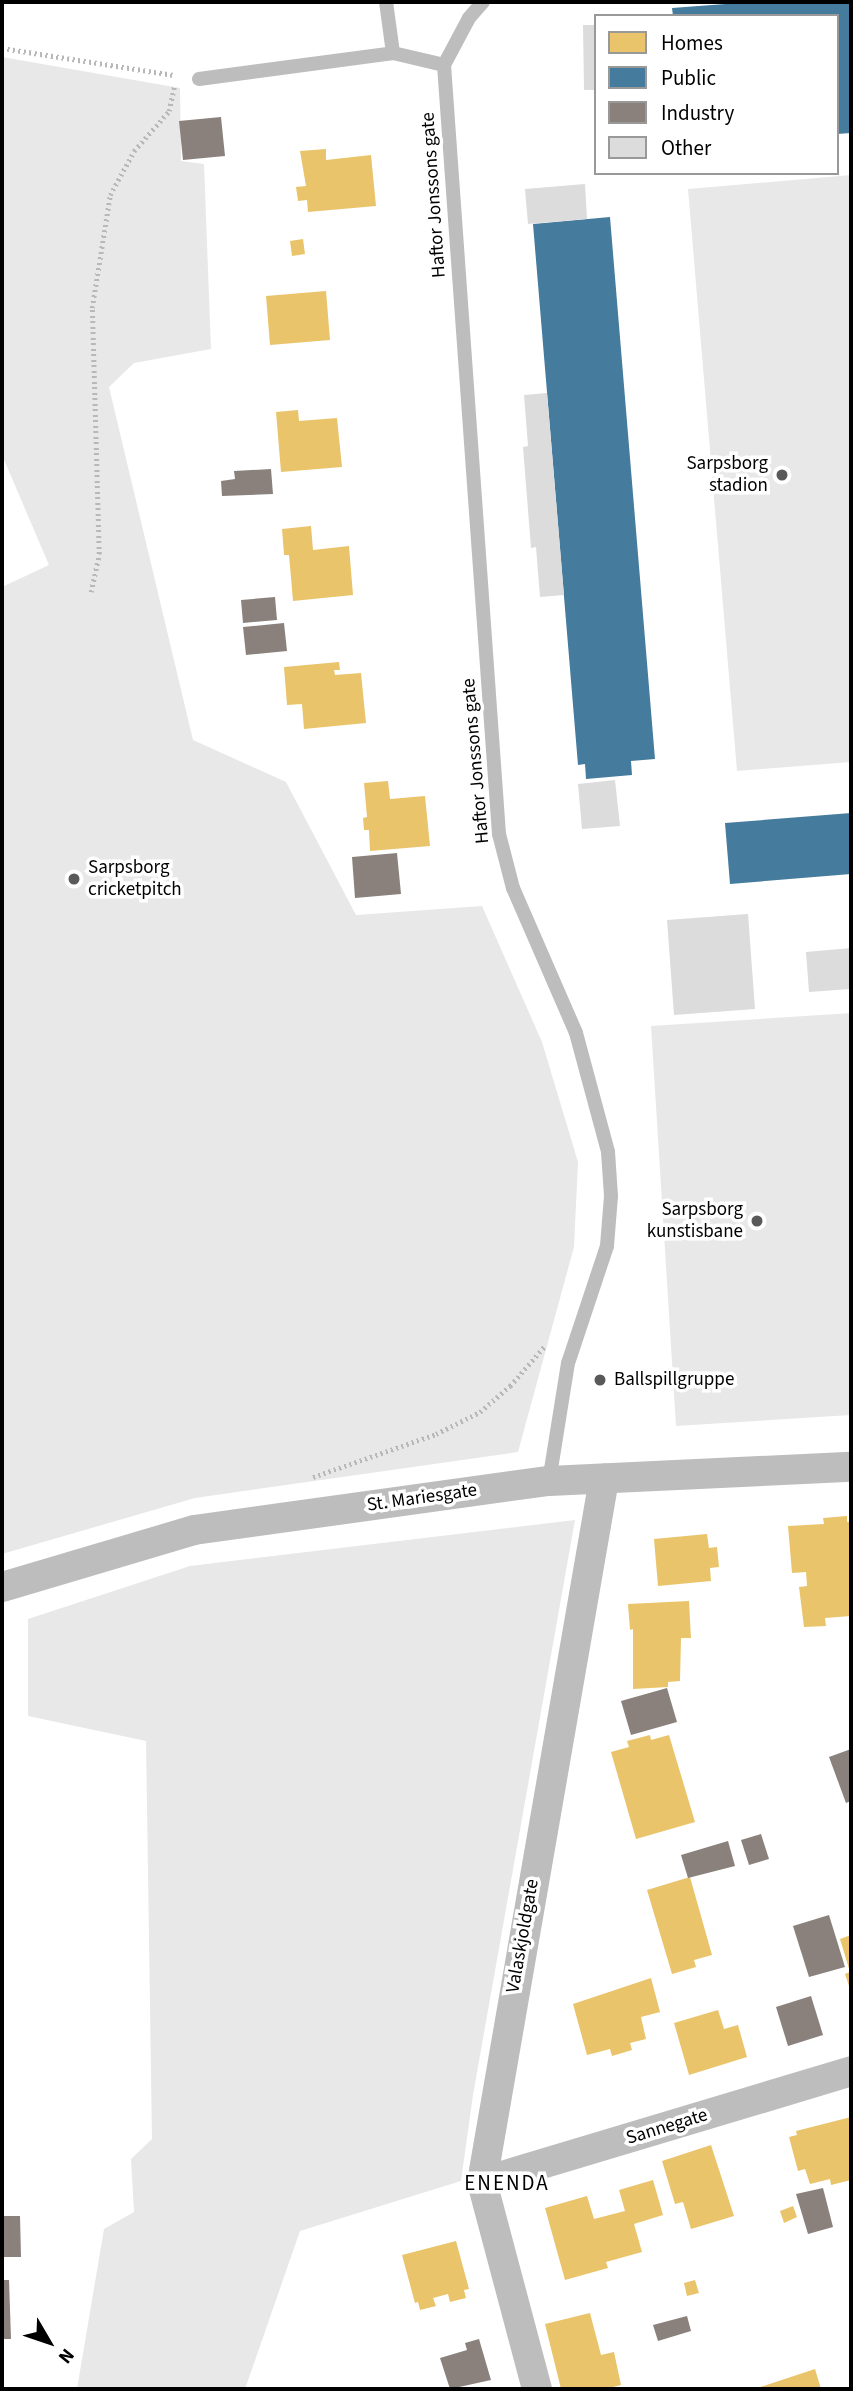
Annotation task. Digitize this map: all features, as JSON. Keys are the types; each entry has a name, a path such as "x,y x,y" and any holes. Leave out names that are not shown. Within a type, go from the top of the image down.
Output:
{"street":[{"name":"St. Mariesgate","path":"2,1587 194,1530 549,1481 851,1467"},
{"name":"Valaskjoldgate","path":"537,2389 482,2182 604,1479"},
{"name":"Sannegate","path":"482,2182 851,2071"}],"lane":[{"path":"386,2 393,53"},
{"path":"199,79 393,53 444,65 470,18 483,2"},
{"name":"Haftor Jonssons gate","path":"444,65 499,834 513,888 576,1032 608,1152 611,1196 607,1246 568,1363 549,1481"}],"path":[{"path":"2,48 199,79"},
{"path":"91,592 99,554 92,308 110,195 134,151 169,111 175,75"},
{"path":"304,1481 436,1434 480,1412 510,1386 547,1343"}],"shaded area":[{"path":"2,57 180,88 181,161 204,164 211,349 134,363 109,387 193,740 286,782 356,915 482,906 542,1042 578,1162 574,1247 518,1452 195,1498 2,1554 2,587 49,565 2,455"},
{"name":"Sarpsborg stadion","path":"851,175 851,762 737,771 688,189"},
{"name":"Sarpsborg kunstisbane","path":"851,1013 851,1415 676,1426 651,1026"},
{"path":"575,1520 473,2095 461,2181 300,2231 245,2389 77,2389 104,2229 134,2212 131,2159 152,2139 146,1741 28,1716 28,1619 190,1566"}],"building: Homes":[{"path":"326,149 326,160 371,155 376,206 308,212 307,200 298,201 296,187 306,186 300,151"},
{"path":"303,239 305,254 292,256 290,241"},
{"path":"326,291 330,340 270,345 266,296"},
{"path":"298,410 299,421 337,418 342,467 281,472 276,412"},
{"path":"311,526 313,550 349,546 353,595 293,601 289,555 284,555 282,529"},
{"path":"339,662 340,670 334,670 335,675 361,673 366,723 304,729 302,704 287,705 284,667"},
{"path":"388,781 390,799 425,796 430,846 370,851 369,830 364,830 363,818 367,817 364,783"},
{"path":"847,1516 847,1522 851,1522 851,1616 825,1618 826,1626 804,1627 799,1587 807,1586 806,1572 792,1573 788,1526 824,1524 823,1518"},
{"path":"707,1534 709,1548 717,1547 719,1567 710,1568 711,1581 658,1586 654,1539"},
{"path":"689,1601 691,1638 681,1638 680,1681 668,1682 668,1687 633,1689 633,1629 630,1630 628,1604"},
{"path":"650,1735 651,1740 669,1735 695,1822 636,1839 611,1752 629,1747 627,1741"},
{"path":"690,1877 712,1955 694,1960 696,1967 672,1974 647,1890"},
{"path":"851,1935 851,1992 845,1974 850,1972 840,1939"},
{"path":"651,1978 660,2012 641,2017 646,2039 630,2043 632,2050 612,2056 610,2049 587,2055 573,2004"},
{"path":"718,2010 724,2029 738,2025 747,2057 689,2075 674,2023"},
{"path":"851,2117 851,2180 831,2185 830,2179 810,2184 805,2169 798,2171 789,2137 797,2135 796,2131"},
{"path":"711,2145 734,2216 691,2229 683,2202 675,2204 662,2161"},
{"path":"653,2180 663,2215 634,2224 642,2252 606,2262 608,2268 565,2280 545,2208 587,2196 594,2219 625,2211 619,2190"},
{"path":"793,2206 797,2217 784,2223 780,2211"},
{"path":"456,2241 469,2289 464,2290 466,2298 450,2302 448,2294 433,2298 436,2306 420,2310 418,2302 415,2303 402,2255"},
{"path":"695,2280 699,2293 687,2296 684,2283"},
{"path":"590,2313 601,2355 614,2352 621,2385 605,2389 561,2389 545,2324"},
{"path":"815,2369 821,2389 754,2389"}],"building: Public":[{"path":"752,2 851,2 851,133 839,134 839,14 673,14 672,8"},
{"path":"610,217 655,759 631,761 632,775 586,779 585,764 578,765 533,224"},
{"path":"851,813 851,874 730,884 725,823"}],"building: Industry":[{"path":"221,117 225,156 183,160 179,121"},
{"path":"271,469 273,494 222,496 221,481 235,479 234,471"},
{"path":"275,597 277,620 243,623 241,600"},
{"path":"284,623 287,651 246,655 243,627"},
{"path":"397,853 401,894 355,898 352,857"},
{"path":"667,1688 677,1722 631,1735 621,1701"},
{"path":"851,1749 851,1801 846,1803 829,1757"},
{"path":"761,1834 769,1859 749,1865 741,1840"},
{"path":"728,1841 735,1866 688,1878 681,1855"},
{"path":"829,1915 845,1967 809,1977 793,1926"},
{"path":"811,1996 823,2035 788,2046 776,2007"},
{"path":"823,2188 833,2227 808,2234 796,2194"},
{"path":"2,2216 20,2216 21,2257 2,2257"},
{"path":"2,2280 9,2280 11,2339 2,2339"},
{"path":"687,2316 691,2331 658,2341 653,2325"},
{"path":"479,2339 491,2380 450,2389 440,2358 467,2350 465,2343"}],"building: Other":[{"path":"583,25 594,25 594,90 584,90"},
{"path":"585,184 587,219 528,224 525,189"},
{"path":"547,393 564,595 540,597 536,547 531,548 523,447 528,446 524,395"},
{"path":"615,780 620,826 582,829 578,784"},
{"path":"748,914 755,1009 674,1015 667,920"},
{"path":"851,948 851,989 809,992 806,952"}],"place":[{"name":"Sarpsborg stadion","path":"782,475"},
{"name":"Sarpsborg cricketpitch","path":"74,879"},
{"name":"Sarpsborg kunstisbane","path":"757,1221"},
{"name":"Ballspillgruppe","path":"600,1380"}],"district":[{"name":"ENENDA","path":"507,2183"}]}
